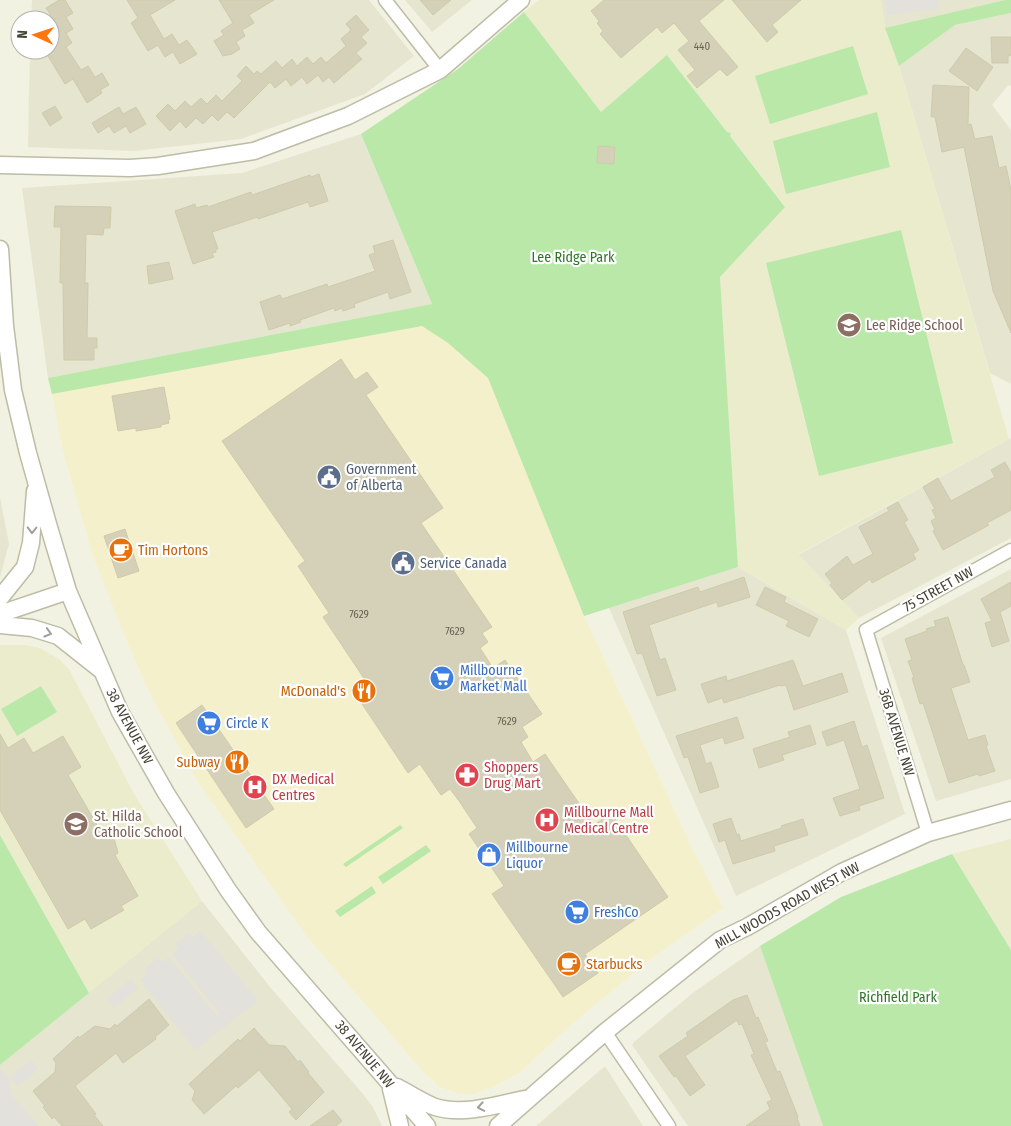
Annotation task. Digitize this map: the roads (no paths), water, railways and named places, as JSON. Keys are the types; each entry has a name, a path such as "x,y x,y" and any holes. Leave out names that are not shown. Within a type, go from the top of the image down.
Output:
{"street":[{"path":"386,0 440,70"},
{"path":"0,165 130,168 158,166 254,151 348,116 440,70 521,0"},
{"name":"38 AVENUE NW","path":"0,249 5,326 13,390 36,481 68,591 120,712 166,793 228,890 258,932 427,1126"},
{"path":"0,598 25,567 32,542 32,508 36,481"},
{"name":"75 STREET NW","path":"866,630 1011,550"},
{"path":"0,614 68,591"},
{"path":"0,625 32,628 58,636 103,671"},
{"name":"36B AVENUE NW","path":"866,630 928,834"},
{"name":"MILL WOODS ROAD WEST NW","path":"498,1126 605,1032 720,940 842,872 928,834 1011,810"},
{"path":"605,1032 669,1126"},
{"path":"388,1082 436,1107 455,1110 473,1109 529,1098"},
{"path":"388,1082 400,1126"}],"place":[{"name":"Lee Ridge School","path":"849,325"},
{"name":"Government of Alberta","path":"329,477"},
{"name":"Tim Hortons","path":"121,550"},
{"name":"Service Canada","path":"403,563"},
{"name":"Millbourne Market Mall","path":"442,678"},
{"name":"McDonald's","path":"364,691"},
{"name":"Circle K","path":"209,723"},
{"name":"Subway","path":"237,762"},
{"name":"Shoppers Drug Mart","path":"467,775"},
{"name":"DX Medical Centres","path":"255,787"},
{"name":"Millbourne Mall Medical Centre","path":"547,820"},
{"name":"St. Hilda Catholic School","path":"76,824"},
{"name":"Millbourne Liquor","path":"489,855"},
{"name":"FreshCo","path":"577,912"},
{"name":"Starbucks","path":"569,964"}],"park label":[{"name":"Lee Ridge Park","path":"573,257"},
{"name":"Richfield Park","path":"898,997"}]}
